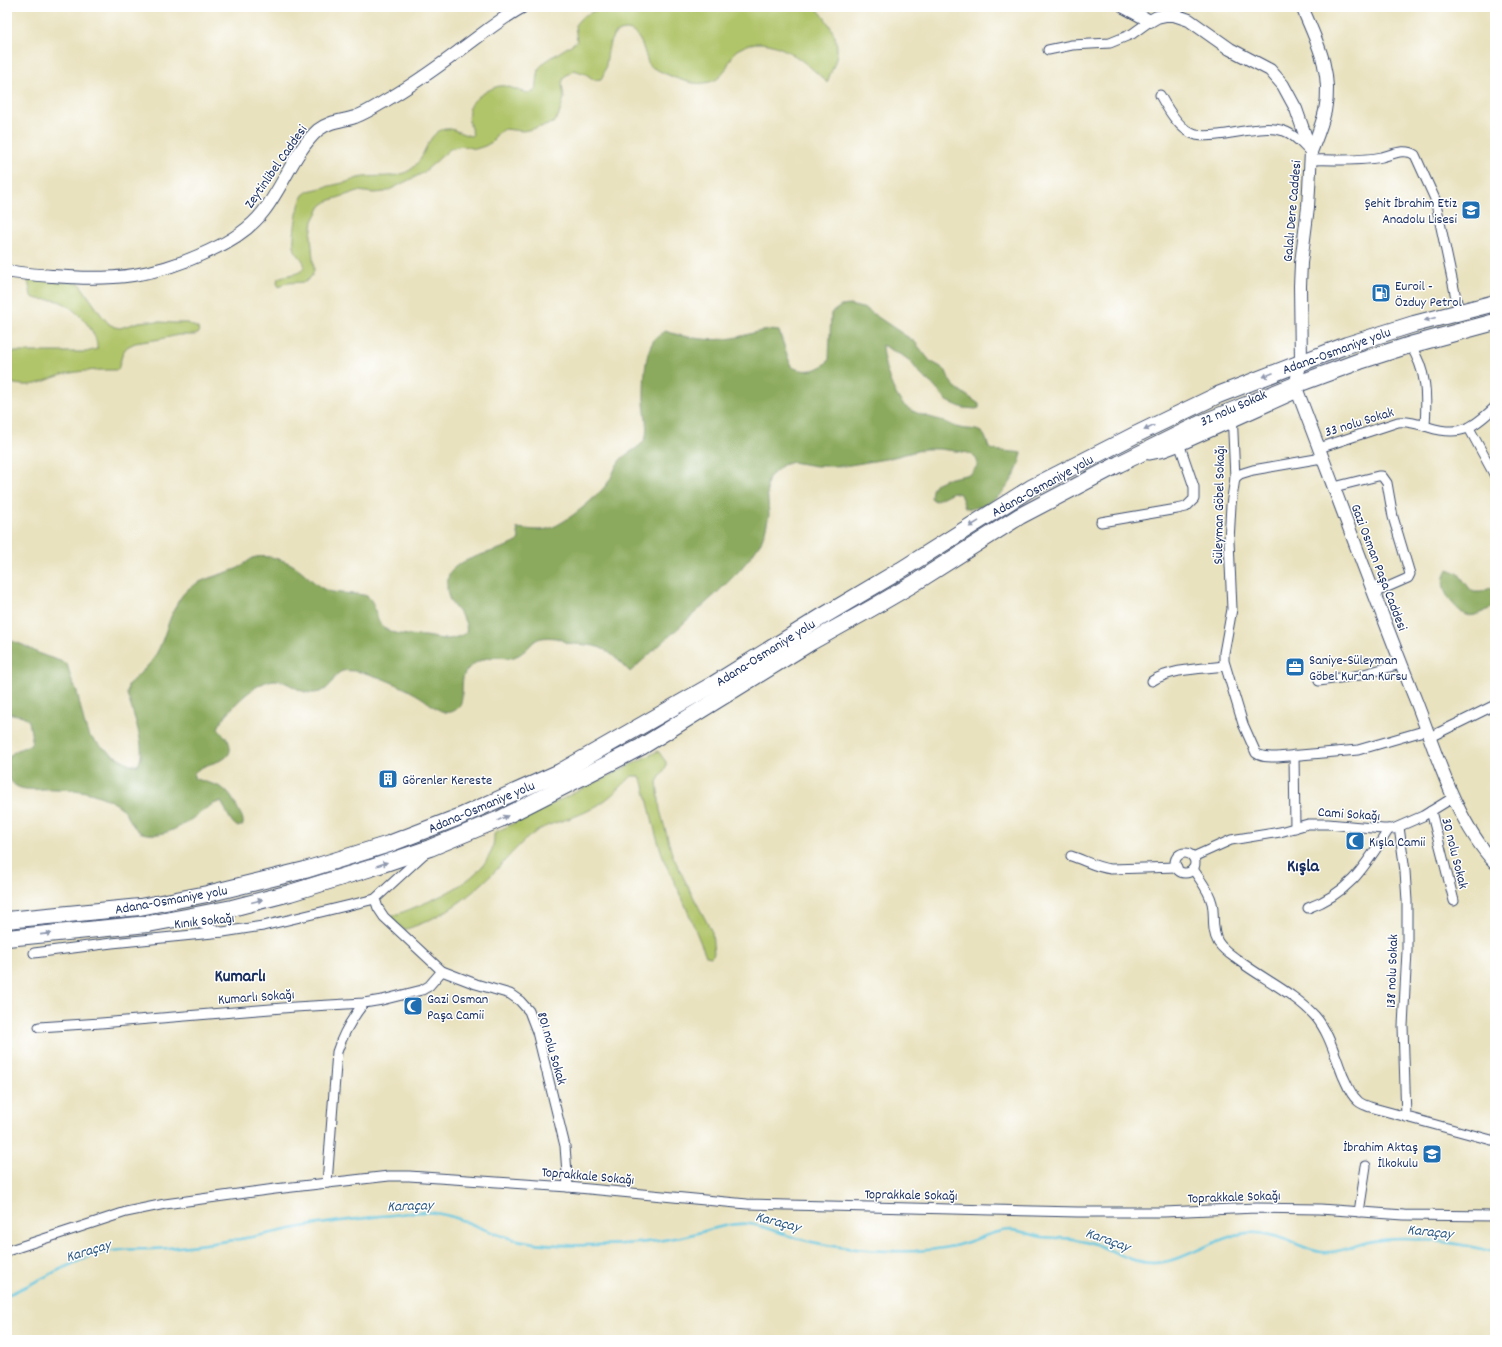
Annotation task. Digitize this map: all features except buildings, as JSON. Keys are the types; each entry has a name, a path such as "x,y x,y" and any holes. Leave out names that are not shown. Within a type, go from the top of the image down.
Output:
{"highway":[{"name":"Adana-Osmaniye yolu","path":"7,920 140,906 207,894 305,870 389,844 459,817 560,772 714,684 901,570 1031,488 1137,434 1218,395 1301,362 1386,332 1495,303"},
{"name":"Adana-Osmaniye yolu","path":"7,938 148,924 186,918 290,893 430,848 500,819 641,747 804,646 913,584 1020,516 1132,458 1202,424 1232,417 1360,361 1410,345 1495,322"}],"street":[{"name":"Zeytinlibel Caddesi","path":"7,270 77,278 142,275 165,269 216,248 250,226 263,213 300,153 318,130 329,123 356,116 391,97 438,67 501,20 522,7"},
{"path":"1048,50 1072,45 1110,43 1132,34 1150,21 1124,7"},
{"path":"1302,7 1323,57 1327,77 1327,100 1325,112 1311,156"},
{"name":"Galalı Dere Caddesi","path":"1150,21 1157,17 1166,15 1174,15 1189,20 1230,49 1270,70 1283,85 1296,109 1311,156 1309,199 1301,263 1301,362"},
{"path":"1160,94 1169,112 1188,131 1195,134 1215,134 1261,128 1273,128 1289,133 1311,156 1374,158 1402,152 1415,155 1435,199 1459,312"},
{"path":"1410,345 1419,360 1425,385 1425,426"},
{"path":"1296,389 1301,362"},
{"name":"Gazi Osman Paşa Caddesi","path":"1296,389 1401,664 1454,797 1472,834 1495,863"},
{"name":"33 nolu Sokak","path":"1235,478 1240,474 1253,470 1321,453 1398,422 1410,422 1451,432 1462,431 1482,419 1495,407"},
{"name":"32 nolu Sokak","path":"1132,458 1164,452 1180,446 1232,417"},
{"name":"Süleyman Göbel Sokağı","path":"1232,417 1235,478 1229,528 1232,609 1224,653 1225,666 1243,724 1256,753 1265,757 1358,750 1429,733 1495,705"},
{"path":"1469,428 1495,476"},
{"path":"1101,522 1176,509 1188,505 1194,499 1194,488 1180,446"},
{"path":"1334,487 1378,476 1382,476 1387,483 1393,517 1410,576 1374,593"},
{"path":"1319,681 1360,675 1401,664"},
{"path":"1152,681 1176,671 1225,666"},
{"path":"1294,755 1295,828"},
{"name":"Cami Sokağı","path":"1193,857 1231,840 1280,832 1316,823 1389,829 1399,827 1431,811 1454,797"},
{"name":"30 nolu Sokak","path":"1431,811 1454,901"},
{"name":"138 nolu Sokak","path":"1399,827 1405,871 1407,901 1407,951 1403,1026 1406,1117"},
{"path":"1308,908 1327,900 1347,886 1362,870 1389,829"},
{"name":"Kınık Sokağı","path":"34,953 112,943 223,932 279,923 375,899 430,848"},
{"path":"1177,868 1177,858 1181,854 1188,853 1193,857 1195,863 1193,869"},
{"path":"1071,856 1110,870 1177,868 1184,872 1193,869"},
{"path":"1193,869 1203,883 1210,898 1215,935 1222,948 1252,971 1303,1005 1314,1016 1324,1030 1346,1084 1357,1100 1370,1107 1495,1141"},
{"path":"375,899 378,908 384,917 442,971"},
{"path":"186,918 223,932"},
{"name":"Kumarlı Sokağı","path":"39,1027 288,1007 364,1003 422,990 429,986 442,971"},
{"name":"801 nolu Sokak","path":"442,971 476,984 510,994 520,1001 529,1011 537,1032 566,1146 568,1187"},
{"path":"327,1183 337,1052 348,1026 364,1003"},
{"path":"1359,1212 1365,1184 1366,1166"},
{"name":"Toprakkale Sokağı","path":"7,1251 126,1212 165,1204 275,1189 389,1176 409,1176 568,1187 747,1204 1086,1212 1164,1212 1256,1208 1404,1215 1495,1216"}],"green space":[{"path":"602,7 816,7 827,22 836,39 836,59 827,83 811,68 790,53 779,47 756,43 738,49 724,72 717,79 705,83 691,83 649,66 639,38 630,31 625,30 618,32 610,43 606,66 601,79 594,80 586,74 574,70 564,77 562,84 564,98 559,115 553,123 523,131 504,129 497,134 492,142 485,146 476,149 462,146 450,149 423,173 385,192 374,193 358,191 328,201 321,206 313,221 311,236 314,270 312,276 305,282 286,283 279,287 277,283 278,278 301,271 304,265 304,262 295,250 294,245 294,231 297,214 303,195 308,191 358,178 371,176 391,176 404,173 416,165 432,138 436,133 443,129 451,129 471,136 473,134 470,126 469,113 472,103 476,98 489,90 500,86 527,93 531,93 536,90 539,68 546,61 577,41 575,25 582,17"},
{"path":"28,280 79,283 102,316 109,324 115,327 120,328 139,322 149,321 187,323 198,328 199,333 195,335 178,335 135,343 127,347 123,352 118,370 77,372 61,375 40,383 26,385 7,382 7,352 86,352 97,349 97,342 94,335 78,314 71,308 58,301 37,299 31,296"},
{"path":"850,305 866,309 915,342 930,361 946,371 950,381 955,387 979,404 979,408 976,409 963,408 947,401 932,384 921,375 910,361 882,345 882,352 889,378 901,402 906,407 919,414 963,429 979,431 983,433 989,448 1000,451 1022,453 1015,474 1005,490 998,497 981,506 970,509 965,507 960,494 953,492 935,501 931,498 932,490 935,484 946,479 971,474 977,466 977,460 971,454 963,452 925,449 886,459 844,466 816,466 792,462 783,465 769,477 767,485 769,515 761,542 752,555 739,571 719,591 630,672 614,656 605,650 591,645 567,643 557,638 543,638 538,639 522,653 514,657 487,658 471,666 463,678 460,705 451,712 443,712 416,694 390,682 362,672 344,671 339,673 331,684 324,690 310,693 297,689 285,682 276,680 268,681 242,698 227,714 218,728 228,740 230,752 228,756 197,770 194,773 194,778 219,786 228,793 242,818 243,825 238,827 230,819 221,802 215,803 169,832 162,834 147,834 139,832 136,829 120,807 102,797 91,793 73,790 20,788 14,784 8,775 7,762 11,755 31,744 32,739 29,721 23,716 7,713 7,640 28,647 40,654 67,664 77,692 88,734 113,755 132,765 138,765 141,758 140,740 127,694 128,685 146,668 155,656 177,603 188,589 205,580 238,568 256,557 270,557 291,564 301,570 323,589 337,593 367,596 372,601 380,623 394,633 443,639 466,633 465,621 454,607 448,595 447,583 450,572 463,562 517,542 519,538 517,528 536,530 547,529 562,523 602,490 609,481 620,460 645,440 647,427 644,400 645,369 648,353 656,338 665,331 681,336 716,340 733,338 767,330 779,331 791,366 801,370 812,370 822,366 829,359 831,313 841,306"},
{"path":"1448,569 1458,573 1474,592 1481,592 1495,586 1495,606 1481,613 1470,616 1461,612 1445,592 1443,583"},
{"path":"658,751 666,762 666,767 657,782 660,810 672,854 712,932 714,954 711,957 706,956 681,895 665,863 656,835 643,782 639,776 632,776 600,804 576,816 539,830 531,835 493,874 463,900 450,909 425,922 404,930 390,917 439,897 472,877 484,864 492,850 494,833"}],"waterway":[{"name":"Karaçay","path":"7,1295 75,1262 105,1252 161,1249 203,1244 245,1238 319,1224 419,1212 446,1215 516,1240 558,1245 613,1245 647,1242 681,1237 723,1226 749,1224 828,1245 886,1251 915,1251 955,1246 995,1232 1012,1230 1042,1237 1075,1239 1088,1242 1130,1259 1153,1263 1175,1259 1229,1237 1248,1233 1270,1235 1321,1252 1334,1252 1367,1242 1388,1239 1419,1239 1450,1243 1495,1252"}],"place":[{"name":"Şehit İbrahim Etiz Anadolu Lisesi","path":"1471,210"},
{"name":"Euroil - Özduy Petrol","path":"1381,293"},
{"name":"Saniye-Süleyman Göbel Kur'an Kursu","path":"1295,667"},
{"name":"Görenler Kereste","path":"388,779"},
{"name":"Kışla Camii","path":"1355,841"},
{"name":"Gazi Osman Paşa Camii","path":"413,1006"},
{"name":"İbrahim Aktaş İlkokulu","path":"1432,1154"}],"district":[{"name":"Kışla","path":"1303,865"},
{"name":"Kumarlı","path":"240,975"}]}
